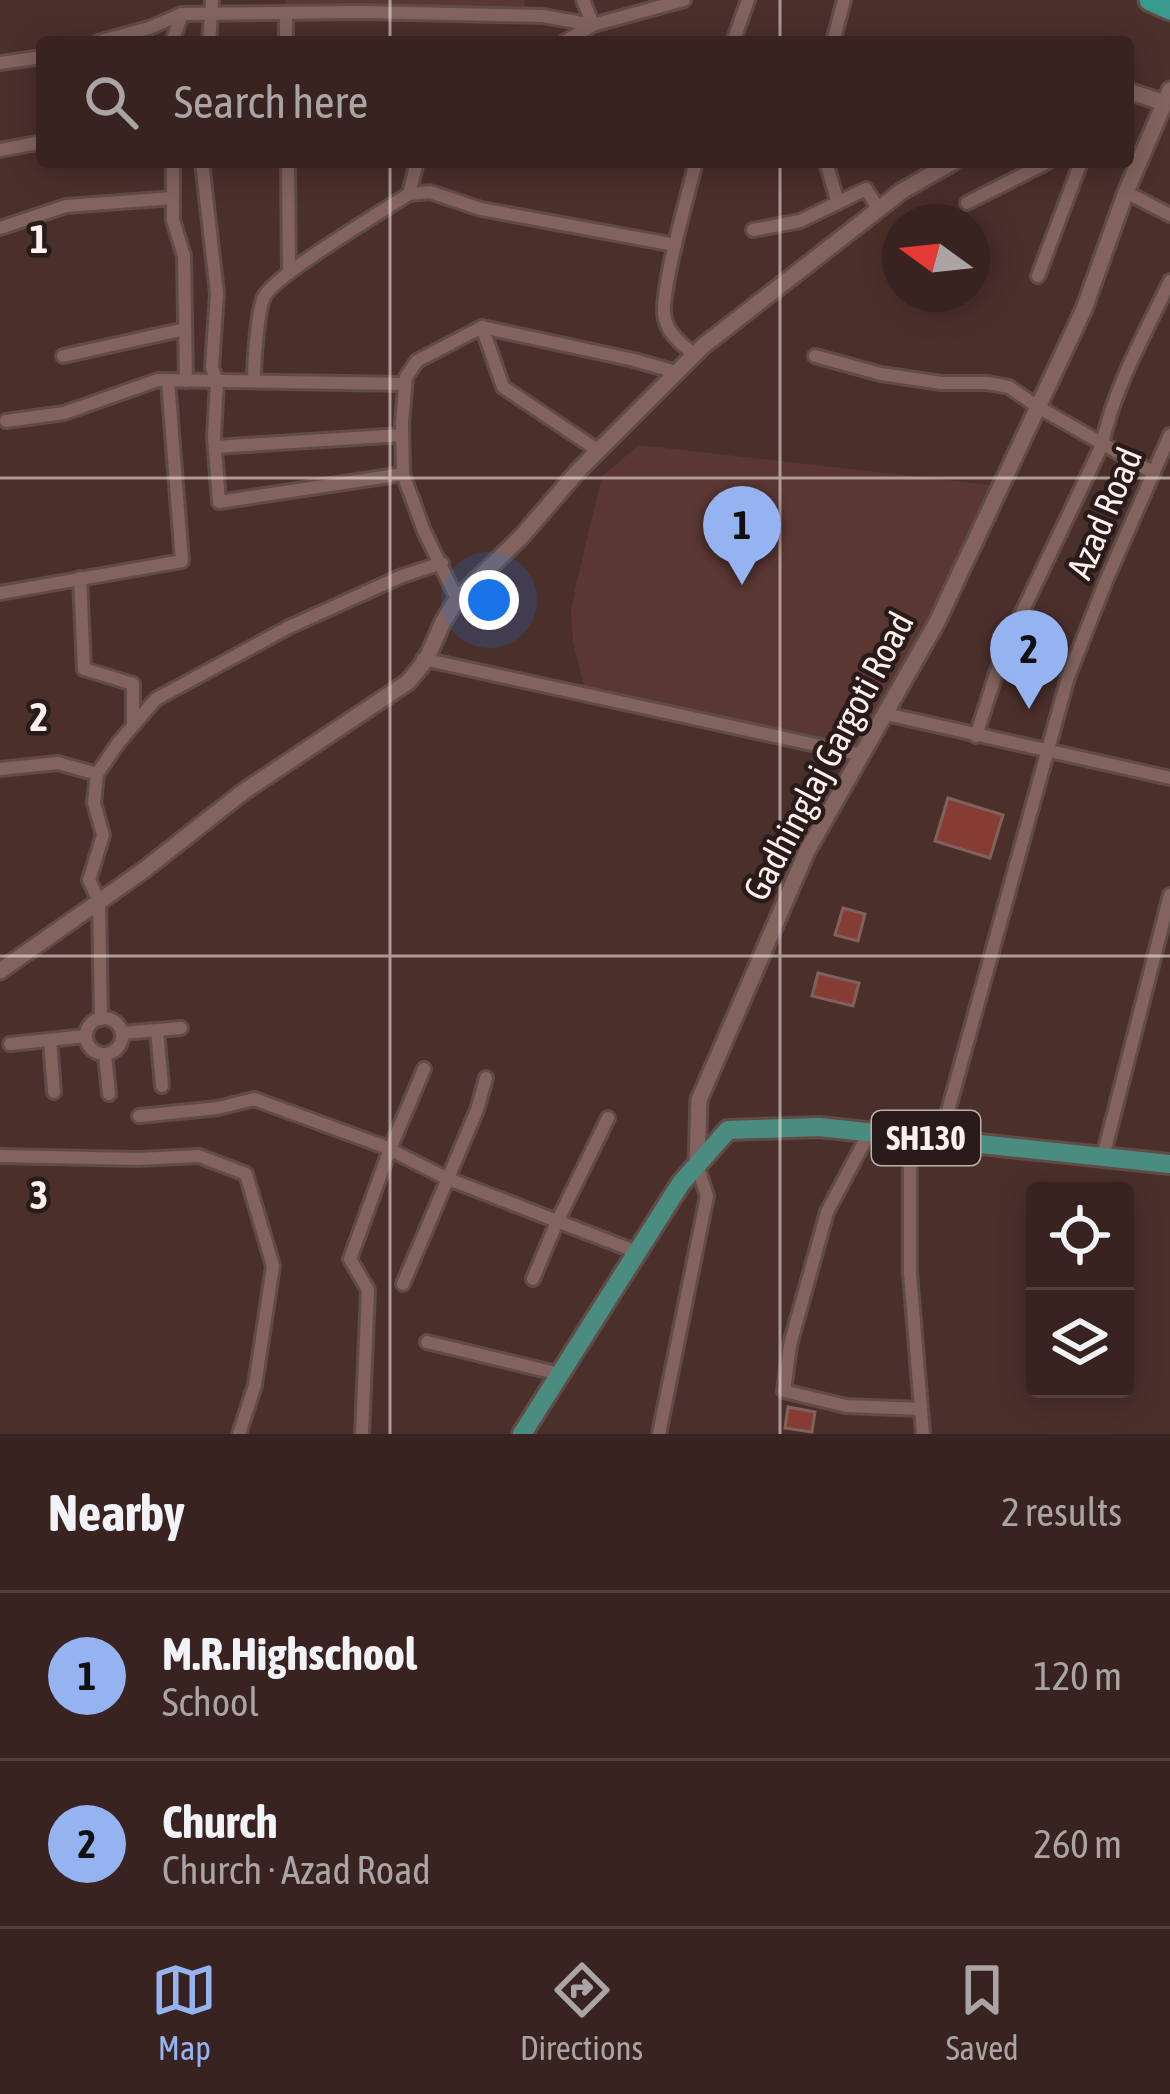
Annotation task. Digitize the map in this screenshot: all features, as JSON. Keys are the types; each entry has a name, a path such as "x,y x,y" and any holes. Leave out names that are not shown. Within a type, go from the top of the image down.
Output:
{"main road":[{"name":"SH130","path":"522,1434 681,1183 728,1130 819,1127 1170,1164"}],"street":[{"path":"584,0 592,26"},
{"path":"574,36 592,26 684,0"},
{"path":"735,36 748,0"},
{"path":"835,36 844,0"},
{"path":"120,36 212,7 286,13 543,16 592,26"},
{"path":"286,13 286,36"},
{"path":"174,36 182,14"},
{"path":"0,63 36,58"},
{"path":"1134,92 1167,96"},
{"name":"Gadhinglaj Gargoti Road","path":"697,1165 699,1100 807,851 937,622 1084,309 1167,96"},
{"path":"0,150 36,143"},
{"path":"172,168 173,220 184,256 186,381"},
{"path":"203,168 218,293 212,368 217,381 214,447 219,502 403,474"},
{"path":"288,168 289,272"},
{"path":"409,194 416,168"},
{"path":"694,168 663,315 671,334 694,355"},
{"path":"828,168 838,203"},
{"path":"0,971 243,792 408,682 457,599 676,372 902,191 942,168"},
{"path":"967,203 1036,168"},
{"path":"1038,276 1079,168"},
{"path":"753,230 800,221 866,189 879,209"},
{"path":"254,381 264,295 289,272 409,194 430,192 481,209 675,245"},
{"path":"1126,192 1170,215"},
{"path":"0,228 66,206 173,198"},
{"path":"976,736 1003,652 1102,443 1126,372 1170,281"},
{"path":"457,599 403,474 405,384 417,361 482,327 676,372"},
{"path":"482,327 503,387 598,451"},
{"path":"63,356 185,329"},
{"path":"815,356 881,374 1009,386 1154,473"},
{"path":"6,421 64,413 158,380 405,384"},
{"path":"0,593 182,561 168,381"},
{"path":"214,447 402,434"},
{"name":"Azad Road","path":"940,1140 1068,676 1170,435"},
{"path":"101,1019 99,901 89,880 103,836 94,803 97,774 156,699 178,685 308,619 442,563"},
{"path":"80,578 85,669 134,684 133,726"},
{"path":"424,659 862,755"},
{"path":"886,714 1170,778"},
{"path":"0,769 58,764 97,774"},
{"path":"1103,1157 1170,895"},
{"path":"86,1036 101,1019 112,1020 122,1033"},
{"path":"122,1033 181,1028"},
{"path":"158,1030 162,1086"},
{"path":"86,1036 94,1051 105,1054 116,1050 122,1033"},
{"path":"10,1044 86,1036"},
{"path":"50,1040 53,1092"},
{"path":"105,1054 109,1094"},
{"path":"362,1434 368,1290 350,1259 424,1069"},
{"path":"403,1284 477,1111 486,1078"},
{"path":"140,1117 254,1099 390,1149 446,1178 638,1252"},
{"path":"533,1279 608,1118"},
{"path":"869,1132 827,1212 790,1345 784,1391 846,1406 921,1409"},
{"path":"910,1137 910,1273 923,1434"},
{"path":"0,1156 199,1156 246,1174 273,1266 255,1385 239,1434"},
{"path":"659,1434 707,1196 697,1165"},
{"path":"427,1342 560,1374"}],"shaded area":[{"path":"285,0 525,0 523,16 286,13"},
{"path":"639,445 999,486 862,755 587,697 573,642 571,611 576,585 602,476"}],"building":[{"path":"948,798 1003,815 990,858 935,841"},
{"path":"843,908 865,914 858,941 835,935"},
{"path":"818,973 859,983 853,1006 812,996"},
{"path":"788,1407 815,1412 812,1432 785,1428"}],"place":[{"name":"M.R.Highschool","path":"742,585"},
{"name":"Church","path":"1029,709"}]}
